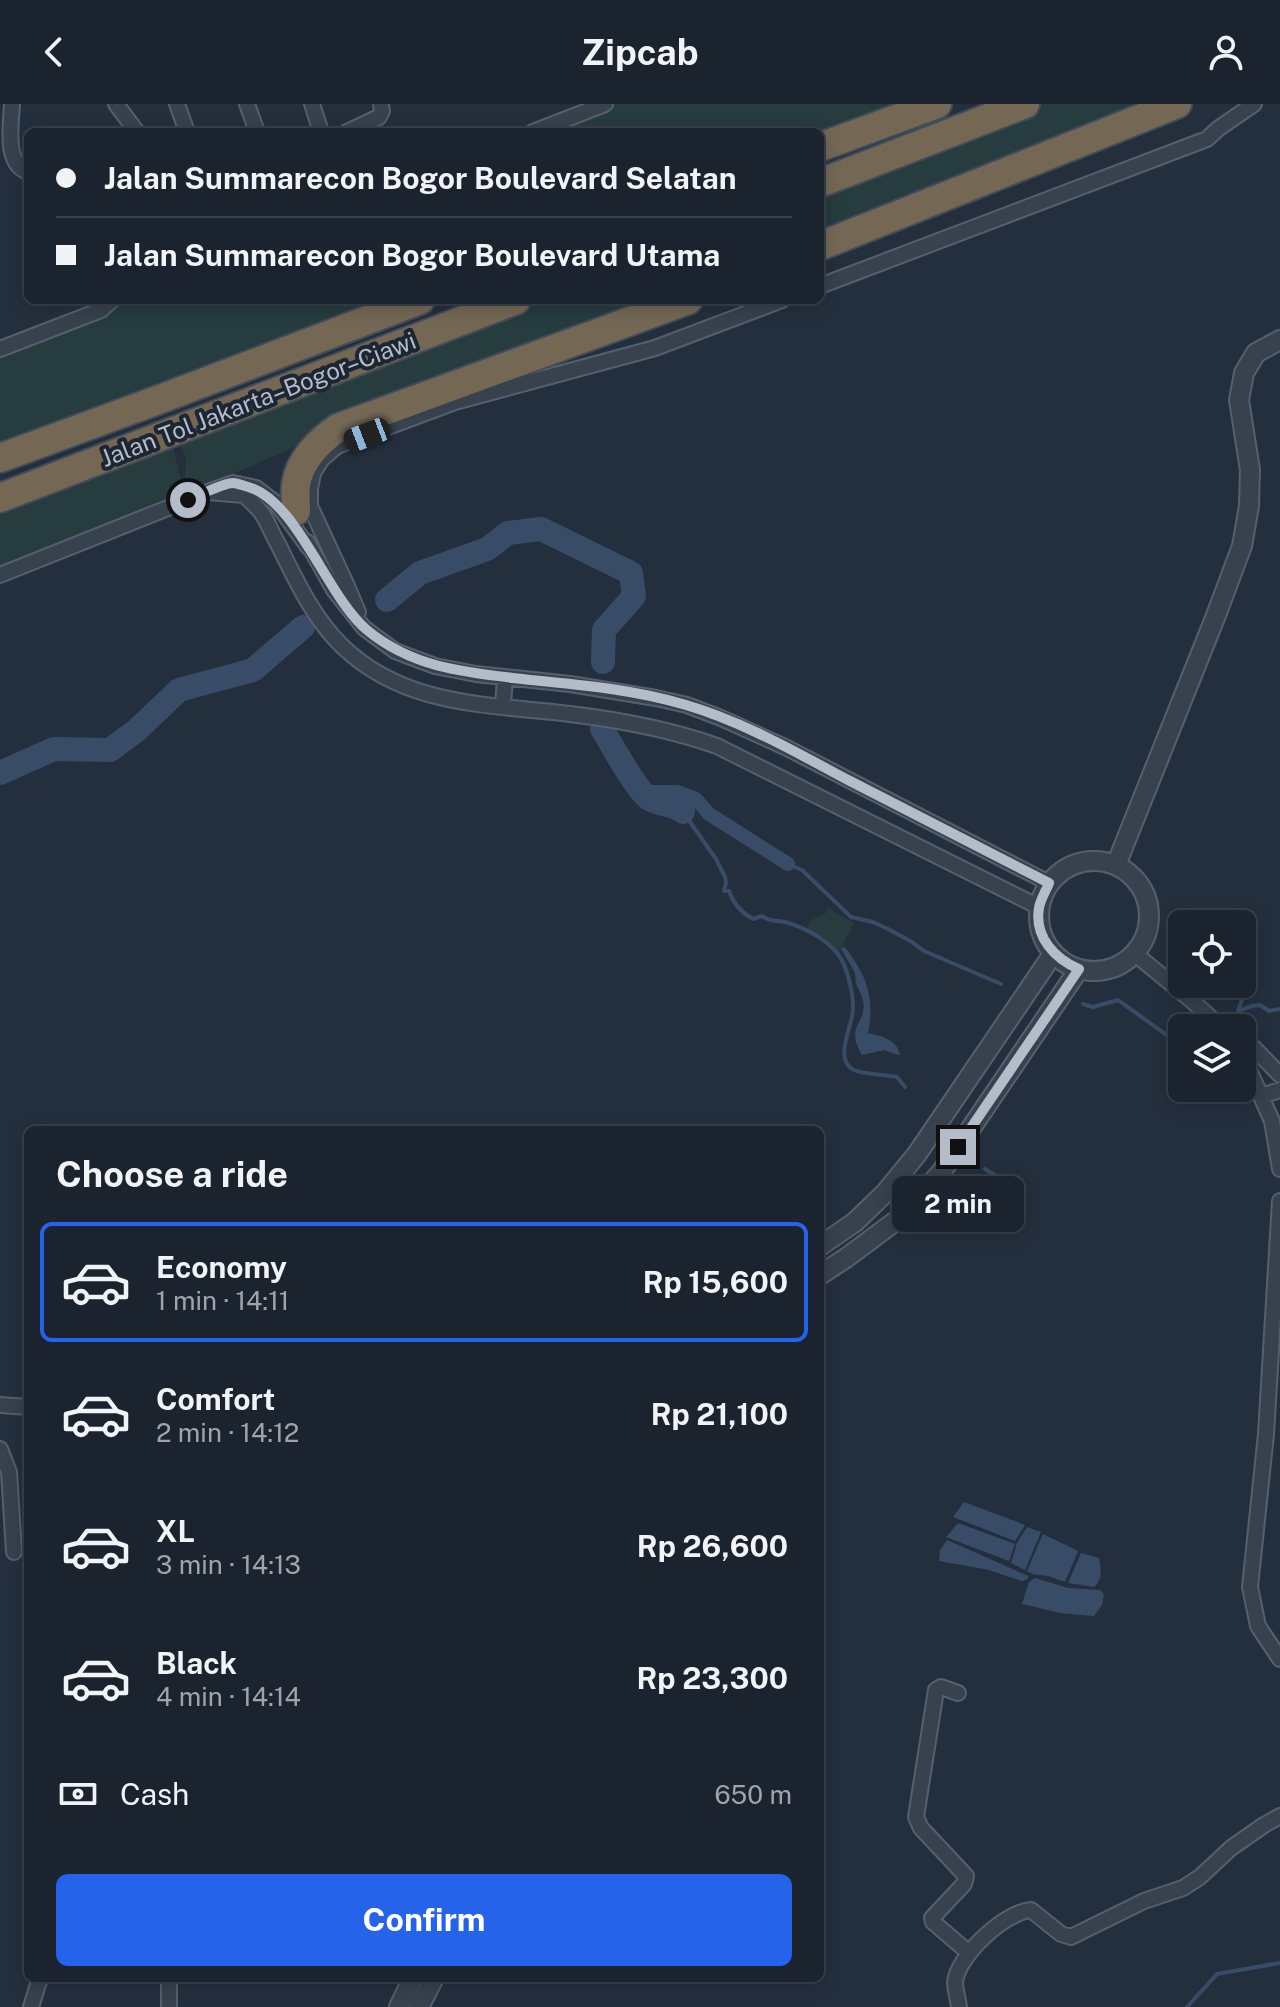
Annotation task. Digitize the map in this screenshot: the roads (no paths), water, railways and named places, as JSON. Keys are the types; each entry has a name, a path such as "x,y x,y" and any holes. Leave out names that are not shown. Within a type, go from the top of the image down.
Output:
{"highway":[{"path":"824,146 937,104"},
{"path":"824,181 1025,104"},
{"path":"824,244 1177,104"},
{"name":"Jalan Tol Jakarta–Bogor–Ciawi","path":"0,458 410,304"},
{"name":"Jalan Tol Jakarta–Bogor–Ciawi","path":"0,498 506,304"},
{"path":"296,511 296,483 304,463 320,443 338,428 677,304"}],"street":[{"path":"12,104 12,153 16,165 24,170"},
{"path":"116,104 134,128"},
{"path":"177,104 186,128"},
{"path":"247,104 256,128"},
{"path":"312,104 320,128"},
{"path":"356,128 379,117 381,104"},
{"path":"543,128 605,104"},
{"path":"824,284 1207,139 1254,104"},
{"path":"0,349 102,304"},
{"path":"364,628 310,506 313,473 322,459 337,446 455,402 655,348 771,304"},
{"path":"1116,865 1242,546 1249,506 1250,470 1239,400 1244,373 1256,353 1280,340"},
{"path":"0,575 233,483 256,488 277,504 334,590 364,628 395,651 435,666 570,684 687,705 785,747 1049,883"},
{"path":"208,492 244,495 260,511 313,611 343,647 386,680 446,700 658,728 717,746 1039,907"},
{"path":"296,511 309,548"},
{"path":"503,706 505,677"},
{"path":"1101,860 1128,873 1146,897 1148,927 1134,953 1109,969 1094,971 1079,969 1053,954 1039,924 1039,907 1049,883 1063,869 1081,861 1101,860"},
{"path":"1134,953 1206,1014"},
{"path":"824,1243 855,1222 885,1193 917,1154 1053,954"},
{"path":"824,1272 901,1217 942,1171 1079,969"},
{"path":"1256,1050 1280,1075"},
{"path":"1256,1085 1272,1121 1280,1169"},
{"path":"1261,1096 1280,1090"},
{"path":"1280,1201 1266,1434 1250,1587 1258,1626 1280,1659"},
{"path":"0,1405 24,1407"},
{"path":"0,1449 9,1472 14,1552"},
{"path":"958,1693 941,1687 936,1690 916,1817 921,1828 966,1876 964,1884 932,1918 969,1953"},
{"path":"959,2007 955,1982 969,1953 990,1932 1021,1911 1031,1910 1061,1934 1071,1937 1144,1901 1183,1888 1200,1877 1231,1848 1280,1816"},
{"path":"31,2007 39,1982"},
{"path":"169,1982 169,2007"},
{"path":"399,2007 411,1982"},
{"path":"419,2007 432,1982"}],"water":[{"path":"845,947 864,978 870,998 868,1033 892,1042 900,1055 884,1050 862,1055 855,1037 864,1008 863,1001 855,972 841,948"},
{"path":"964,1502 1025,1525 1015,1541 953,1517"},
{"path":"958,1523 1015,1544 1009,1561 946,1537"},
{"path":"1027,1527 1041,1532 1025,1570 1011,1563 1017,1543"},
{"path":"1043,1534 1078,1551 1065,1582 1027,1571"},
{"path":"947,1540 1028,1576 1028,1579 1022,1581 989,1570 939,1561 940,1550"},
{"path":"1081,1553 1099,1558 1100,1577 1094,1587 1068,1583"},
{"path":"1035,1578 1068,1588 1100,1590 1104,1594 1102,1605 1094,1616 1060,1613 1022,1604 1029,1582"}],"waterway":[{"path":"387,600 420,573 487,549 508,533 541,529 631,573 634,596 604,630 603,662"},
{"path":"0,773 54,749 110,750 137,730 179,690 253,670 303,627"},
{"path":"602,729 643,793 652,801 683,812"},
{"path":"642,792 678,792 696,799 709,814 788,864"},
{"path":"683,812 716,859 725,877 724,891 729,891 742,911 753,919 762,916 800,927 838,954 847,972 853,1001 844,1050 848,1065 859,1072 897,1077 905,1087"},
{"path":"788,864 802,870 851,917 873,922 924,951 1001,984"},
{"path":"1238,1011 1243,998"},
{"path":"1083,1004 1093,1007 1118,1000 1168,1036"},
{"path":"1240,1014 1238,1011 1252,1006 1260,1005 1269,1011 1280,1009"},
{"path":"985,1169 1010,1184"},
{"path":"1187,2007 1217,1974 1280,1963"}]}
